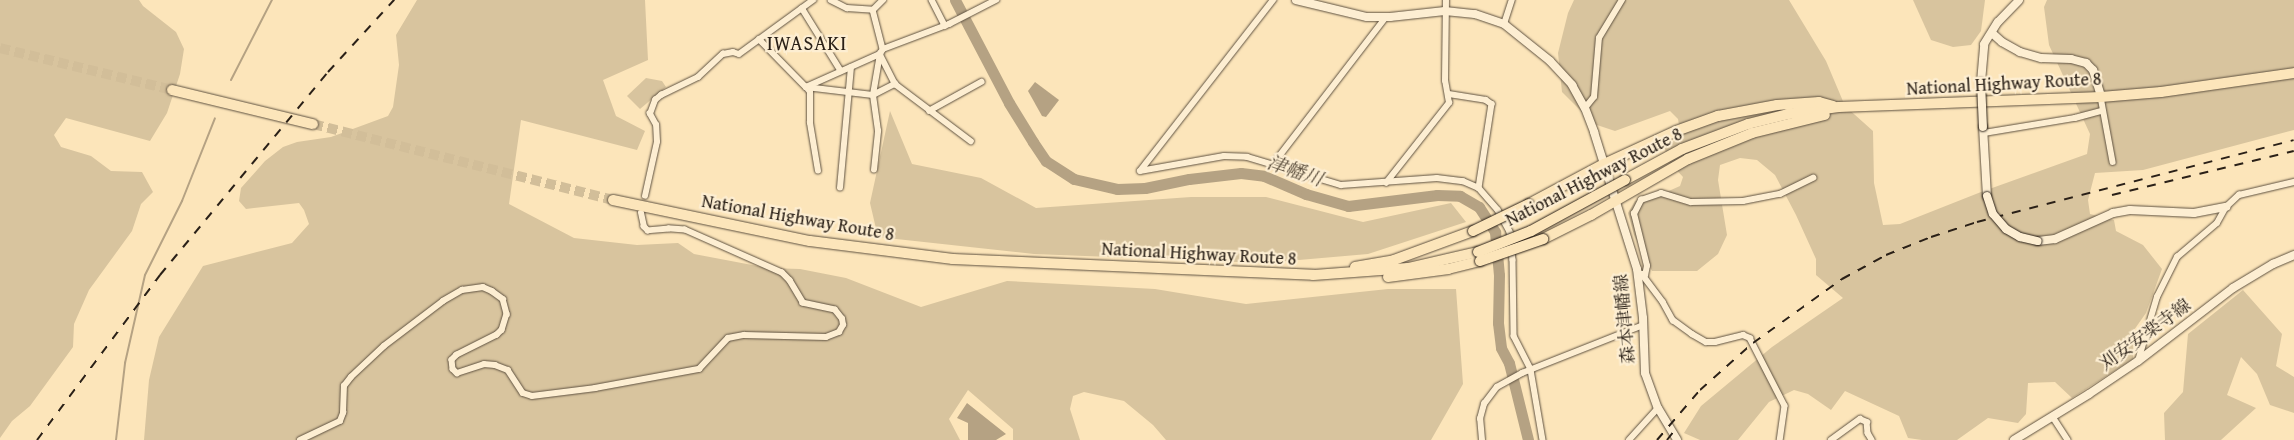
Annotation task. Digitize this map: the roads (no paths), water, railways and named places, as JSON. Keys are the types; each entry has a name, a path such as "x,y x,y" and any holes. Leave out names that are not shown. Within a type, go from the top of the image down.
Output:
{"highway":[{"name":"National Highway Route 8","path":"612,200 810,240 911,254 953,258 1314,275 1364,273 1479,256 1531,231 1682,149 1748,124 1788,114 1839,107 1918,105 2161,92 2294,73"},
{"path":"172,90 312,124"},
{"path":"1274,273 1336,270 1394,260 1473,231 1604,164 1676,131 1718,116 1777,105 1819,102 1839,107"},
{"path":"1479,256 1543,238 1616,200 1688,159 1752,133 1826,114 1918,105"}],"main road":[{"name":"森本津幡線","path":"1296,0 1368,16 1386,17 1444,11 1475,14 1504,24 1550,61 1572,84 1585,108 1637,269 1643,326 1645,373 1658,408 1677,440"},
{"path":"2019,0 1998,22 1984,44 1981,82 1986,196 1993,214 2006,229 2020,237 2038,241 2055,239 2113,213 2130,210 2194,213 2226,206"},
{"path":"1992,33 2002,42 2020,52 2041,58 2072,59 2086,63 2093,70 2101,96"},
{"name":"刈安安楽寺線","path":"2014,440 2053,417 2138,361 2233,288 2273,264 2294,255"}],"street":[{"path":"645,196 656,142 656,125 650,114 655,100 698,76 723,54 733,52 739,54 813,0"},
{"path":"831,0 847,8 873,10 883,0"},
{"path":"932,0 947,25"},
{"path":"806,87 947,25 996,0"},
{"path":"1273,0 1140,171 1224,156 1247,157 1274,163 1341,185 1437,178 1463,181 1479,188 1498,210 1510,232 1513,260 1514,336 1531,370 1542,440"},
{"path":"1386,183 1449,103 1445,81 1444,11 1446,0"},
{"path":"1504,24 1512,0"},
{"path":"1585,108 1594,97 1599,38 1622,0"},
{"path":"802,8 841,71"},
{"path":"873,10 882,52 895,84 928,111 971,141"},
{"path":"1274,163 1386,17"},
{"path":"759,39 810,92 809,116 818,171"},
{"path":"874,170 878,131 873,95 882,52"},
{"path":"840,188 844,153 842,148 850,92 851,67"},
{"path":"928,111 980,82"},
{"path":"806,87 873,95 895,84"},
{"path":"1448,94 1486,100 1492,104 1479,188"},
{"path":"2101,96 2102,111 2113,162"},
{"path":"1983,130 2102,111"},
{"path":"1645,276 1647,266 1634,214 1641,200 1661,193 1691,202 1743,201 1780,194 1813,178"},
{"path":"2138,361 2158,297 2177,257 2217,223 2226,206 2239,195 2294,182"},
{"path":"300,440 340,421 343,414 344,386 351,377 384,346 443,301 462,290 483,287 492,291 503,299 507,314 502,330 497,335 457,355 452,360 453,369 457,373 484,364 495,365 508,370 523,393 532,396 595,388 699,368 728,338 744,335 826,337 839,332 842,319 835,310 803,303 782,273 685,230 648,231 644,227 641,213"},
{"path":"1637,269 1645,276 1673,320 1692,334 1706,342 1715,342 1743,335 1750,338 1785,406 1780,440"},
{"path":"1482,440 1480,419 1484,404 1497,387 1522,373 1643,326"},
{"path":"1629,440 1658,408"},
{"path":"2053,417 2067,439"},
{"path":"1832,440 1860,419 1867,422 1868,433 1872,440"}],"waterway":[{"path":"231,80 272,0"},
{"name":"津幡川","path":"955,0 1009,103 1033,142 1046,161 1074,179 1117,189 1145,188 1189,179 1241,173 1264,176 1306,194 1348,206 1437,195 1460,196 1479,207 1495,232 1499,275 1498,323 1501,348 1509,363 1528,440"},
{"path":"116,440 125,363 145,275 182,201 215,118"}],"tunnel":[{"path":"0,48 172,90"},
{"path":"313,124 613,200"}],"railway":[{"path":"37,440 160,275 328,72 394,0"},
{"path":"1657,440 1700,390 1753,343 1842,279 1886,255 1931,237 1977,222 2294,140"},
{"path":"2112,195 2294,151"},
{"path":"1667,440 1678,426"}],"district":[{"name":"IWASAKI","path":"807,42"}]}
